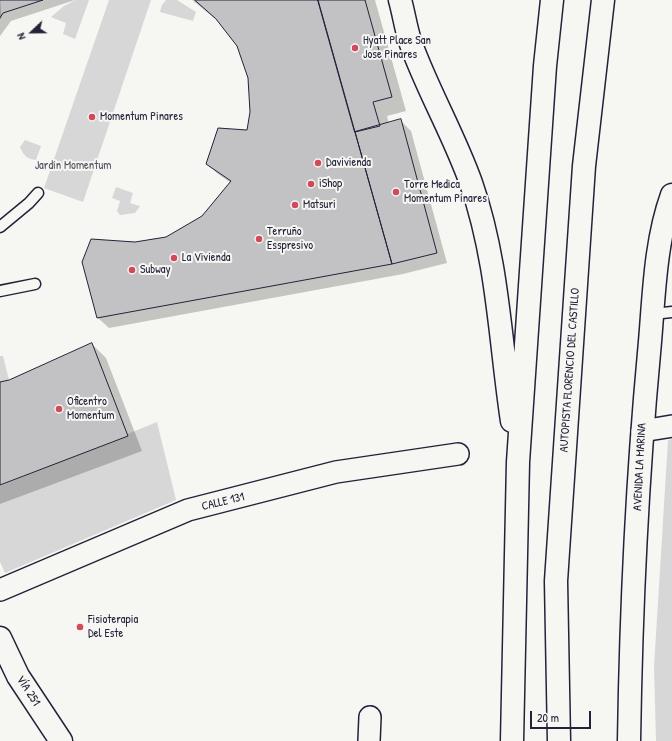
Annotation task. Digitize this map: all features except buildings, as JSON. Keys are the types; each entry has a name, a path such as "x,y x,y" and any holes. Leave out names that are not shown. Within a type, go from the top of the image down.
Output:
{"main road":[{"path":"400,0 410,43 471,183 488,241 498,296 505,375 518,462"},
{"path":"512,741 518,462 545,74 552,0"},
{"name":"AUTOPISTA FLORENCIO DEL CASTILLO","path":"559,741 556,581 584,166 603,0"},
{"name":"AVENIDA LA MARINA","path":"630,741 631,652 642,431 662,313 660,246 671,200"},
{"name":"VÍA 251","path":"0,638 18,676 61,741"}],"street":[{"path":"642,431 672,426"},
{"name":"CALLE 131","path":"0,590 188,510 336,472 458,454"},
{"path":"370,717 370,741"}],"lane":[{"path":"0,227 29,203 38,193"},
{"path":"0,291 35,284"}],"green space":[{"path":"76,0 89,0 75,39 63,34 66,23 51,17 64,6"},
{"name":"Jardín Momentum","path":"109,0 151,0 83,202 44,188"},
{"path":"166,0 177,0 196,12 193,21 160,12 162,5"},
{"path":"25,140 41,146 36,160 28,158 21,150 20,147"},
{"path":"116,187 133,193 130,203 140,206 135,213 120,215 117,211 120,201 112,198"},
{"path":"0,356 3,356 9,380 0,382"},
{"path":"157,422 176,500 5,573 0,562 0,486"},
{"path":"672,439 672,741 656,741 654,667 668,440"}],"place":[{"name":"Hyatt Place San Jose Pinares","path":"355,48"},
{"name":"Momentum Pinares","path":"92,117"},
{"name":"Davivienda","path":"318,163"},
{"name":"iShop","path":"311,184"},
{"name":"Torre Medica Momentum Pinares","path":"396,192"},
{"name":"Matsuri","path":"295,205"},
{"name":"Terruño Esspresivo","path":"259,239"},
{"name":"La Vivienda","path":"174,258"},
{"name":"Subway","path":"132,270"},
{"name":"Oficentro Momentum","path":"59,409"},
{"name":"Fisioterapia Del Este","path":"80,627"}]}
